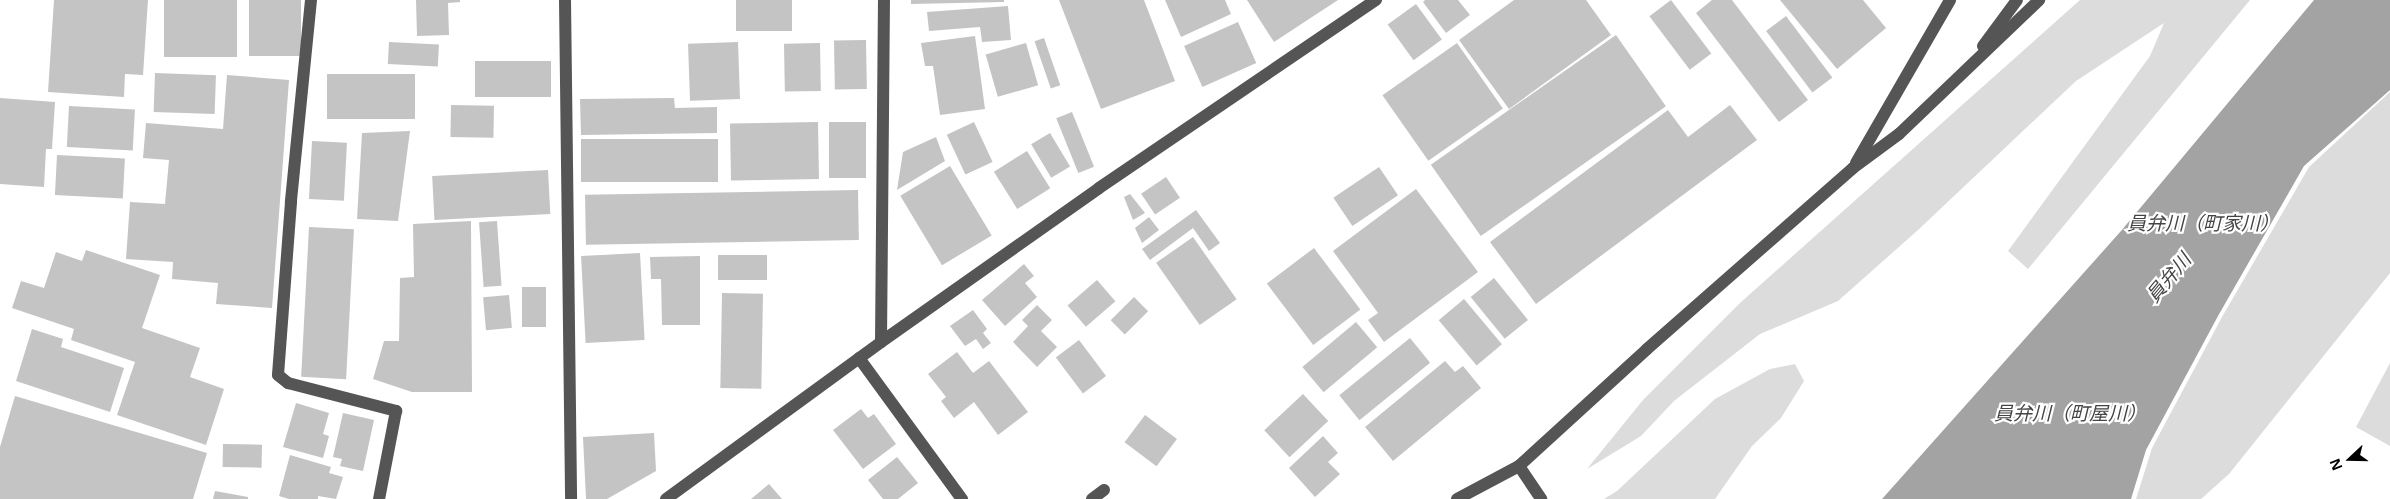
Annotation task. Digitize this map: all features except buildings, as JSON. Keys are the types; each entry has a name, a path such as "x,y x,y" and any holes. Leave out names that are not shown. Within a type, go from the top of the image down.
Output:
{"street":[{"path":"311,0 291,202 278,375 288,383 396,411 379,499"},
{"path":"565,0 571,499"},
{"path":"881,342 884,0"},
{"path":"666,499 881,342 1099,188 1376,0"},
{"path":"1853,168 1950,0"},
{"path":"1957,80 2017,0"},
{"path":"1457,499 1519,466 1647,349 1853,168 1899,134 2039,0"},
{"path":"859,358 962,499"},
{"path":"1519,466 1541,499"},
{"path":"1092,499 1104,490"}],"shaded area":[{"path":"2080,0 2250,0 2028,269 2008,251 2150,56 2164,23 2076,81 1918,230 1838,301 1760,334 1674,401 1641,436 1587,469 1643,400 1740,303"},
{"path":"2390,92 2390,273 2229,474 2201,499 2136,499 2152,448 2222,317 2309,167"},
{"path":"2390,363 2390,446 2356,427"},
{"path":"1795,364 1804,381 1781,418 1752,446 1715,499 1604,499 1617,491 1715,399 1770,369"}],"water":[{"path":"2314,0 2390,0 2390,90 2304,166 2218,316 2146,450 2131,499 1882,499 2121,231"}],"water label":[{"name":"員弁川（町家川）","path":"2203,224"},
{"name":"員弁川","path":"2169,278"},
{"name":"員弁川（町屋川）","path":"2070,414"}]}
